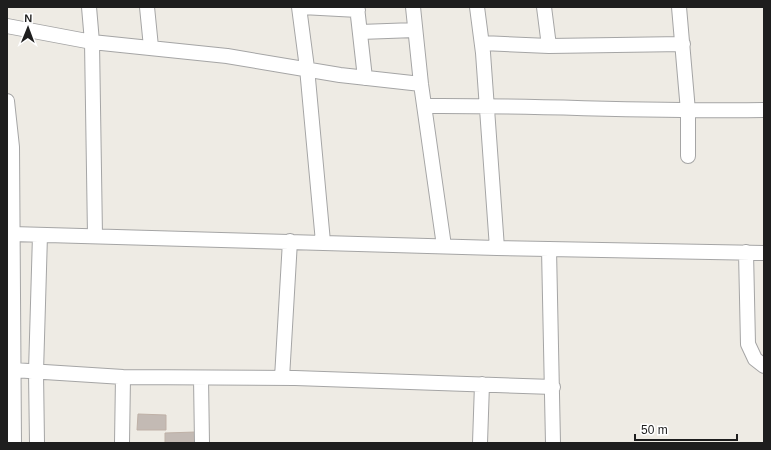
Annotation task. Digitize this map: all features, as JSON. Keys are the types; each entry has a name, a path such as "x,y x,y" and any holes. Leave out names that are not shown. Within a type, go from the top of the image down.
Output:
{"street":[{"path":"89,7 92,42 95,236"},
{"path":"147,7 151,47"},
{"path":"299,7 307,68 323,242"},
{"path":"302,7 358,9 365,78"},
{"path":"413,7 421,84 444,246"},
{"path":"476,7 482,43 498,248"},
{"path":"544,7 549,46"},
{"path":"679,7 688,111 688,156"},
{"path":"9,26 92,42 227,56 365,78 421,84"},
{"path":"360,32 415,30"},
{"path":"482,43 549,46 683,44"},
{"path":"7,101 12,146 26,234 25,371 14,443"},
{"path":"424,106 688,111 764,110"},
{"path":"26,234 498,248 764,253"},
{"path":"26,234 25,371 37,443"},
{"path":"282,378 290,241"},
{"path":"549,249 554,443"},
{"path":"746,252 748,344 755,359 764,366"},
{"path":"25,371 123,377 282,378 553,387"},
{"path":"122,443 123,377"},
{"path":"201,378 202,443"},
{"path":"480,443 482,384"}],"building":[{"path":"138,414 166,415 166,430 137,430"},
{"path":"196,432 196,443 165,443 165,433"}]}
